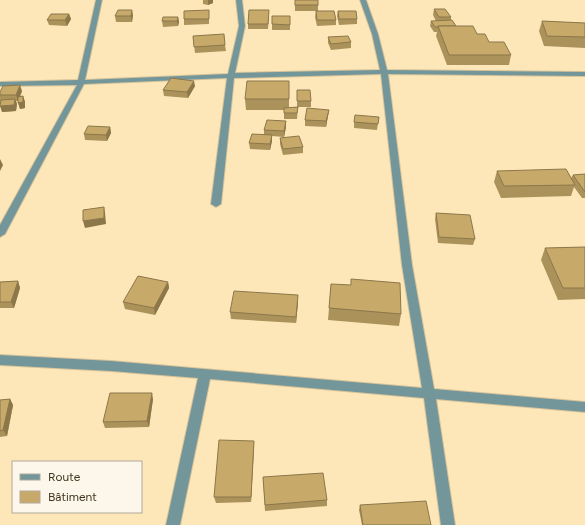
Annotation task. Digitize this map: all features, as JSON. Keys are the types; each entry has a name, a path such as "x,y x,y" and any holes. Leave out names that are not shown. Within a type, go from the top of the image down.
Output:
{"street":[{"path":"0,234 81,84 100,0"},
{"path":"216,204 231,76 242,26 239,0"},
{"path":"363,0 375,34 384,72 407,265 429,393 448,525"},
{"path":"0,84 81,84 231,76 384,72 585,74"},
{"path":"0,360 204,374 585,407"},
{"path":"173,525 204,374"}],"building":[{"path":"295,0 318,0 318,5 295,5"},
{"path":"434,9 445,9 451,17 439,17"},
{"path":"118,10 132,10 131,16 115,16"},
{"path":"209,10 209,19 184,19 184,11"},
{"path":"249,10 269,10 268,24 248,24"},
{"path":"316,11 334,11 336,20 317,20"},
{"path":"338,11 356,11 357,19 339,19"},
{"path":"51,14 69,14 65,20 47,20"},
{"path":"272,16 290,16 290,25 272,24"},
{"path":"163,17 178,17 177,21 162,21"},
{"path":"452,20 456,26 435,27 431,21"},
{"path":"542,21 585,23 585,37 547,36"},
{"path":"438,26 473,26 477,34 485,34 489,42 504,42 511,55 449,55"},
{"path":"224,34 225,45 194,47 193,36"},
{"path":"348,36 351,42 331,44 328,37"},
{"path":"171,78 194,81 187,92 163,90"},
{"path":"247,81 289,81 289,99 245,99"},
{"path":"20,85 16,95 0,95 3,86"},
{"path":"297,90 310,90 311,101 297,101"},
{"path":"23,96 23,102 18,103 18,97"},
{"path":"15,99 14,105 0,106 1,100"},
{"path":"298,107 297,113 284,113 284,108"},
{"path":"307,108 329,110 326,121 305,120"},
{"path":"355,115 379,117 378,124 354,122"},
{"path":"267,120 286,121 284,131 264,130"},
{"path":"88,126 110,127 106,135 84,134"},
{"path":"252,134 272,135 270,144 249,143"},
{"path":"299,136 303,147 283,149 280,138"},
{"path":"566,169 575,185 504,186 497,171"},
{"path":"585,174 585,192 573,175"},
{"path":"104,207 104,218 83,221 83,210"},
{"path":"436,213 470,215 475,239 439,237"},
{"path":"585,247 585,288 563,288 545,248"},
{"path":"138,276 168,282 154,308 123,302"},
{"path":"351,279 400,283 401,314 329,308 331,284 351,285"},
{"path":"18,281 11,302 0,302 0,282"},
{"path":"234,291 298,295 296,317 230,312"},
{"path":"110,393 152,393 147,421 103,422"},
{"path":"10,399 3,430 0,431 0,400"},
{"path":"219,440 254,441 251,497 214,497"},
{"path":"323,473 327,500 265,505 263,477"},
{"path":"426,501 431,525 363,525 360,505"}]}
